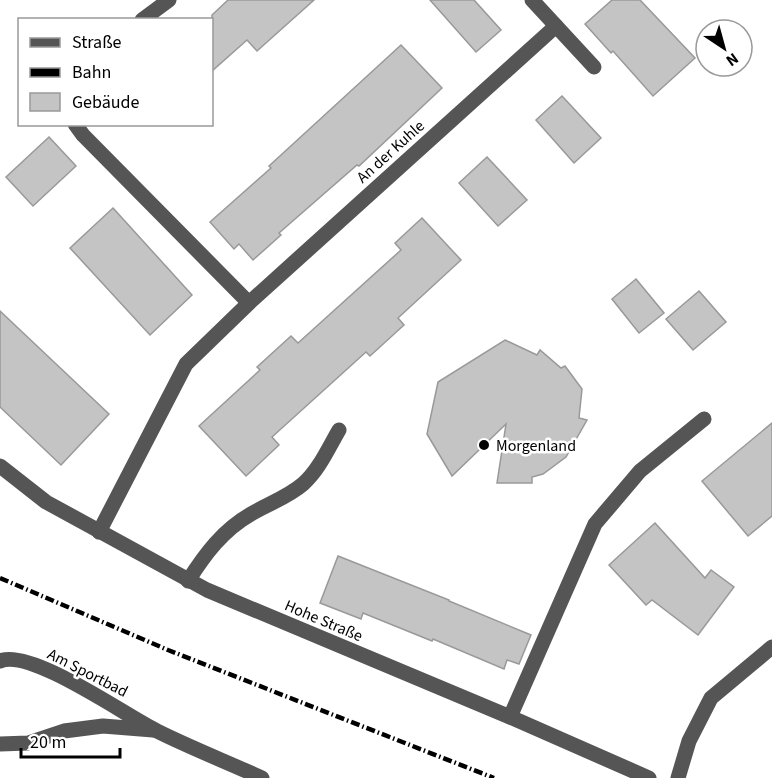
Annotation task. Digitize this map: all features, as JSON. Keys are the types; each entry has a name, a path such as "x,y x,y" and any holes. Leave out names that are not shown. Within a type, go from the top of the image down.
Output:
{"street":[{"path":"145,18 169,0"},
{"path":"532,0 594,67"},
{"name":"An der Kuhle","path":"99,532 186,364 249,303 556,26"},
{"path":"77,126 249,303"},
{"path":"510,717 595,524 640,471 704,419"},
{"path":"188,581 217,539 233,526 304,483 339,430"},
{"name":"Hohe Straße","path":"0,466 46,502 188,581 649,778"},
{"path":"678,778 689,741 711,698 772,647"},
{"name":"Am Sportbad","path":"0,661 5,659 26,661 89,691 156,730 262,778"},
{"name":"Am Sportbad","path":"0,744 28,743 64,731 103,726 156,730"}],"building":[{"path":"228,0 314,0 257,51 247,40 213,70 212,15"},
{"path":"430,0 474,0 501,30 476,52"},
{"path":"612,0 640,0 694,59 653,96 613,51 611,53 585,24"},
{"path":"401,45 442,88 359,166 357,165 279,233 281,235 253,260 239,244 234,249 210,222 271,168 269,166"},
{"path":"562,96 601,138 574,163 536,120"},
{"path":"49,137 76,166 33,206 6,177"},
{"path":"487,157 527,200 498,226 459,183"},
{"path":"113,208 192,295 150,335 70,248"},
{"path":"422,218 461,260 398,318 404,325 370,356 366,352 272,437 279,445 246,476 199,426 260,370 257,367 291,336 298,343 401,250 395,243"},
{"path":"636,279 664,313 639,333 612,299"},
{"path":"699,291 726,322 693,350 666,319"},
{"path":"0,311 109,414 61,465 0,407"},
{"path":"505,340 537,355 540,350 561,368 565,366 582,389 579,418 587,420 566,457 543,474 532,477 532,483 497,483 506,424 452,476 427,434 438,382"},
{"path":"772,423 772,516 748,536 702,481"},
{"path":"655,523 705,578 711,570 734,587 698,635 652,600 646,605 609,565"},
{"path":"338,556 531,635 519,664 507,660 504,669 363,613 361,619 320,603"}],"railway":[{"path":"0,578 168,650 494,778"}],"place":[{"name":"Morgenland","path":"484,445"}]}
